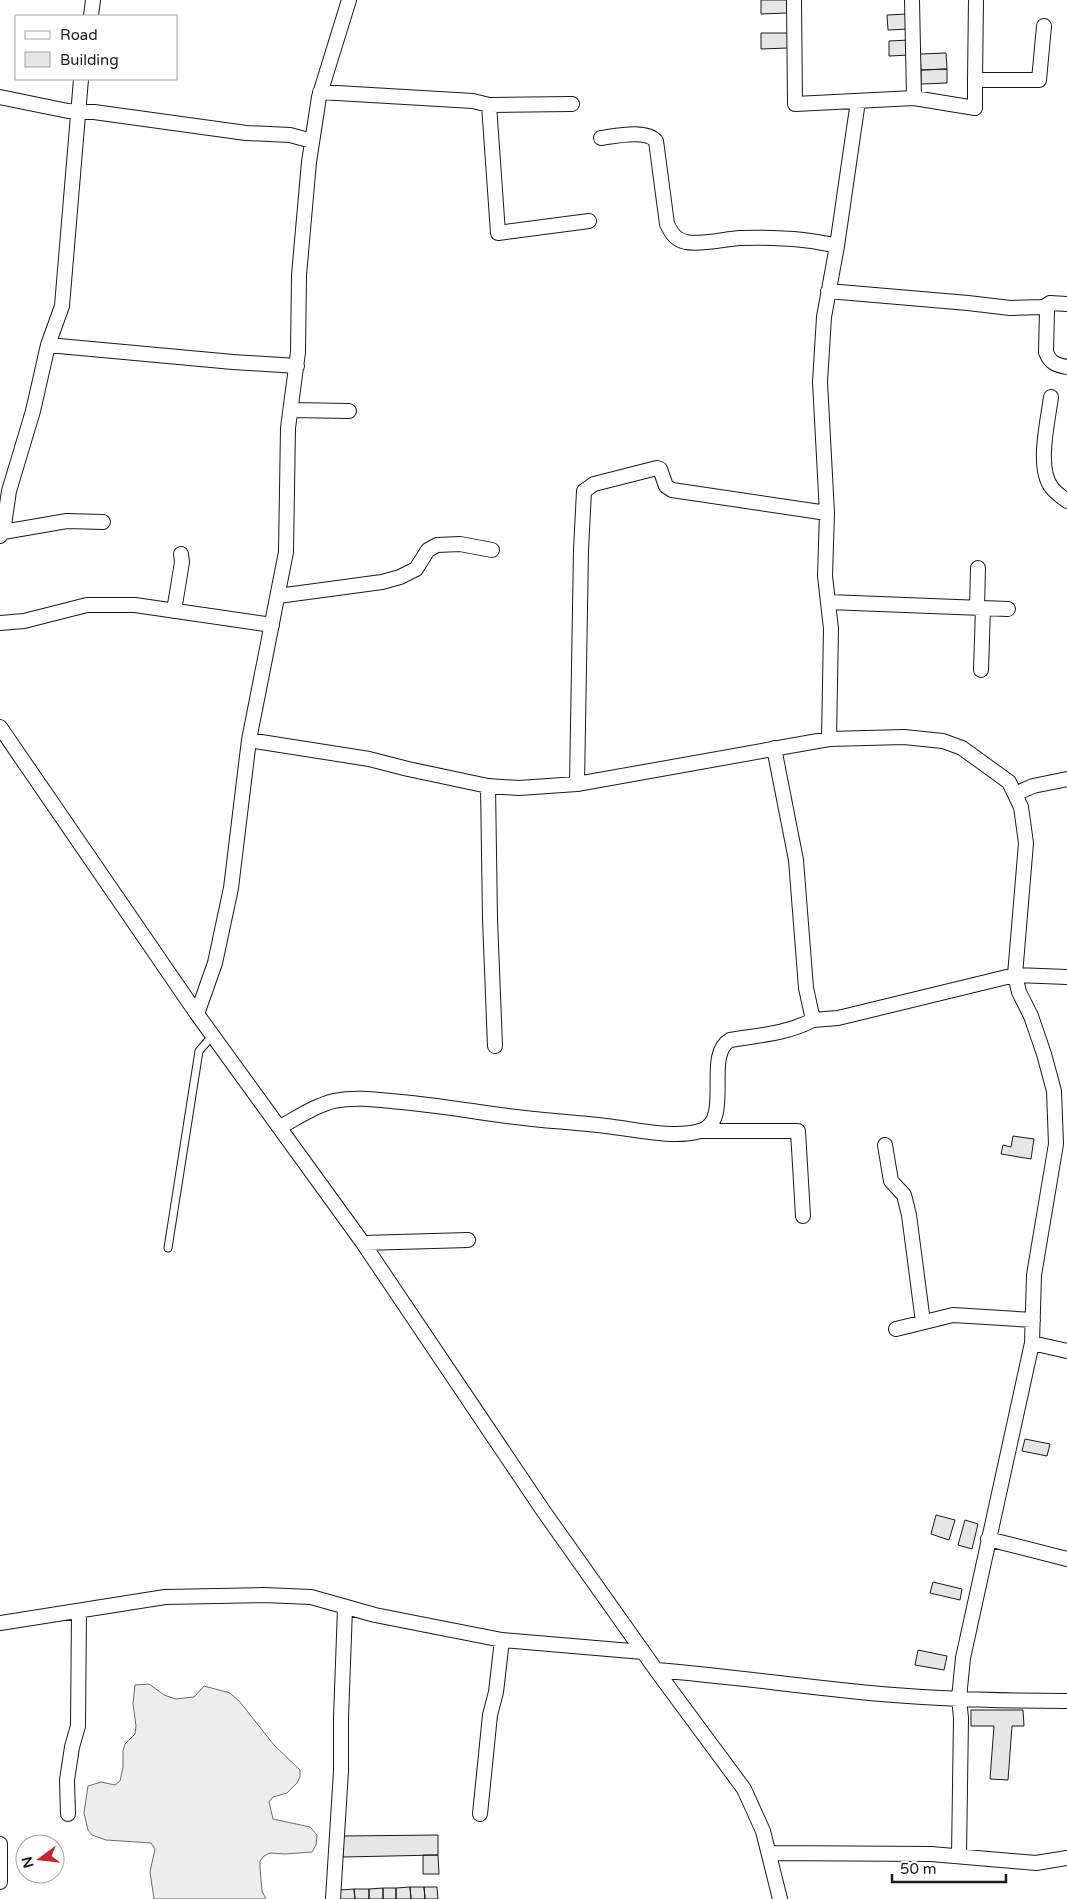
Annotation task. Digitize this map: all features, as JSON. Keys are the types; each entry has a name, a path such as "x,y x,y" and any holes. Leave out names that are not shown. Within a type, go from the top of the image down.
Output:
{"street":[{"path":"91,15 93,0"},
{"path":"197,1014 215,963 231,888 249,740 286,552 288,428 297,366 299,275 304,235 304,209 320,92 349,0"},
{"path":"794,0 795,104 914,98 974,108 976,0"},
{"path":"912,0 914,98"},
{"path":"975,80 1039,80 1044,26"},
{"path":"81,80 62,306 48,345 33,411 9,491 1,534 67,521 103,522"},
{"path":"320,92 454,99 473,101 489,106 572,104"},
{"path":"0,98 79,112 94,112 246,133 290,135 312,141"},
{"path":"829,739 831,629 825,576 827,513 820,382 824,317 837,246 858,101"},
{"path":"489,106 498,233 589,221"},
{"path":"601,138 645,134 652,136 656,141 667,224 677,238 686,242 740,238 814,240 837,246"},
{"path":"828,292 1010,308 1044,307 1050,303 1067,304"},
{"path":"1044,307 1047,310 1046,352 1052,363 1067,367"},
{"path":"48,345 297,366"},
{"path":"1051,397 1044,445 1044,473 1052,488 1067,501"},
{"path":"291,410 349,411"},
{"path":"578,784 581,550 584,491 594,484 656,468 660,469 666,486 672,490 827,513"},
{"path":"278,596 400,578 416,569 428,550 437,545 460,544 492,550"},
{"path":"174,611 182,562 181,554"},
{"path":"978,568 981,670"},
{"path":"828,602 1008,610"},
{"path":"0,623 24,621 87,606 135,605 272,625"},
{"path":"0,726 197,1014 363,1243 542,1509 643,1652 744,1789 763,1831 780,1899"},
{"path":"249,740 369,759 488,786 519,788 578,784 829,739 904,737 943,741 962,748 1009,782 1021,807 1026,844 1015,975 1019,992 1031,1016 1044,1054 1054,1090 1056,1144 1034,1275 1032,1343 963,1658 959,1698 961,1718 959,1856"},
{"path":"774,748 796,860 806,988 813,1020"},
{"path":"1015,794 1033,786 1067,779"},
{"path":"488,786 490,919 495,1046"},
{"path":"700,1131 713,1123 718,1101 718,1063 721,1048 730,1040 782,1032 802,1027 813,1020 838,1018 1015,975 1067,978"},
{"path":"280,1127 333,1101 370,1099 418,1103 504,1116 677,1134 700,1131 798,1131 803,1216"},
{"path":"885,1145 891,1181 904,1195 909,1215 923,1322"},
{"path":"363,1243 468,1240"},
{"path":"896,1329 953,1315 1033,1320"},
{"path":"1032,1343 1067,1352"},
{"path":"988,1539 1067,1559"},
{"path":"0,1623 164,1597 264,1594 311,1598 345,1608 502,1640 643,1652"},
{"path":"332,1899 341,1771 345,1608"},
{"path":"68,1814 67,1780 78,1726 79,1611"},
{"path":"480,1814 490,1714 496,1692 502,1640"},
{"path":"656,1670 871,1693 1067,1701"},
{"path":"0,1844 0,1882"},
{"path":"769,1853 921,1854 1036,1863 1067,1858"}],"lane":[{"path":"168,1248 199,1051 213,1035"}],"shaded area":[{"path":"149,1684 164,1695 176,1699 194,1697 204,1686 230,1693 240,1702 274,1745 300,1770 300,1777 297,1783 287,1793 273,1797 269,1802 273,1819 310,1827 317,1835 316,1845 312,1852 270,1853 264,1856 260,1861 260,1868 262,1891 266,1899 154,1899 150,1872 155,1849 151,1843 106,1840 92,1835 88,1830 84,1813 88,1786 101,1782 115,1785 120,1781 125,1744 135,1734 136,1726 133,1704 135,1685"}],"building":[{"path":"761,0 787,0 787,13 761,14"},
{"path":"908,14 909,29 888,30 887,15"},
{"path":"761,33 788,33 788,48 761,49"},
{"path":"910,40 910,55 889,56 889,41"},
{"path":"946,53 947,69 921,70 920,54"},
{"path":"947,69 947,83 921,84 921,70"},
{"path":"1013,1136 1034,1139 1031,1159 1001,1154 1003,1145 1011,1147"},
{"path":"1025,1439 1050,1444 1047,1456 1022,1451"},
{"path":"936,1515 955,1520 949,1540 931,1534"},
{"path":"965,1520 978,1524 972,1549 958,1545"},
{"path":"933,1582 962,1589 960,1600 930,1593"},
{"path":"918,1650 947,1656 944,1670 915,1665"},
{"path":"971,1710 1023,1710 1024,1726 1012,1726 1008,1780 990,1779 994,1726 971,1726"},
{"path":"438,1835 438,1855 343,1857 343,1836"},
{"path":"423,1855 438,1855 439,1874 423,1874"},
{"path":"410,1887 424,1887 425,1899 411,1899"},
{"path":"410,1887 411,1899 396,1899 396,1888"},
{"path":"424,1887 437,1887 438,1899 425,1899"},
{"path":"383,1888 396,1888 396,1899 383,1899"},
{"path":"383,1888 383,1899 369,1899 369,1889"},
{"path":"354,1889 369,1889 369,1899 355,1899"},
{"path":"354,1889 355,1899 340,1899 340,1890"}]}
